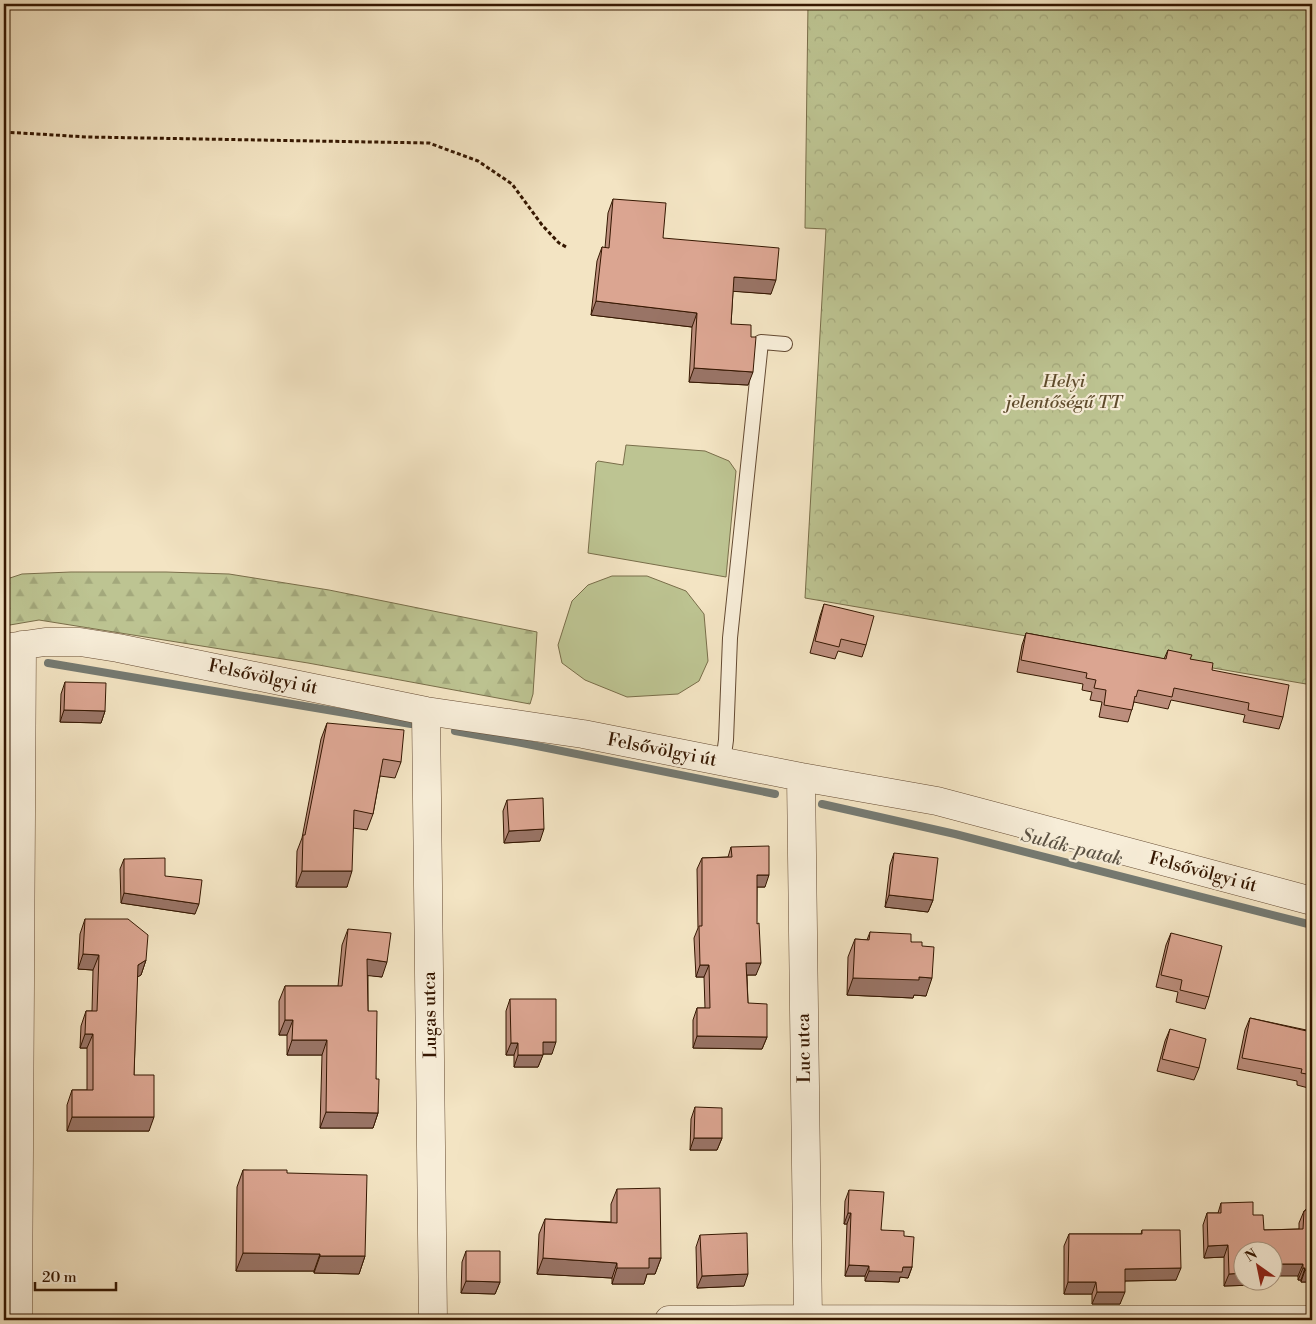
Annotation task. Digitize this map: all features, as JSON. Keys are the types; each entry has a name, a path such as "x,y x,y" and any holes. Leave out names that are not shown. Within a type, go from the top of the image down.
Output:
{"street":[{"name":"Felsővölgyi út","path":"13,647 45,642 80,642 118,648 426,710 583,734 801,777 937,801 1312,901"},
{"path":"13,647 18,1320"},
{"name":"Lugas utca","path":"426,710 433,1320"},
{"name":"Luc utca","path":"801,777 808,1320"},
{"path":"4,1320 11,1320"},
{"path":"669,1320 1312,1320"}],"lane":[{"path":"723,762 726,740 730,638 761,342 786,344"}],"path":[{"path":"4,132 87,136 429,142 478,161 512,184 542,225 559,243 568,248"}],"green space":[{"name":"Helyi jelentőségű TT","path":"808,4 1312,4 1312,685 805,598 826,229 805,228"},
{"path":"626,445 705,451 729,461 736,471 726,577 588,553 596,463 598,461 623,465"},
{"path":"71,572 229,574 329,590 537,632 533,694 530,704 308,663 39,620 4,626 4,580 22,574"},
{"path":"612,576 647,576 686,591 704,614 708,661 699,681 678,694 627,697 585,680 562,663 558,645 572,601 588,585"}],"building":[{"path":"613,199 666,203 663,238 779,248 776,280 734,277 731,324 751,325 751,337 756,337 753,372 694,368 697,313 596,301 602,247 609,248"},
{"path":"824,604 874,616 866,645 841,639 839,647 815,641"},
{"path":"1026,633 1166,659 1168,650 1192,655 1190,659 1213,663 1212,670 1289,685 1283,717 1248,710 1249,703 1174,688 1172,697 1138,690 1132,710 1104,705 1106,690 1094,688 1096,680 1086,678 1087,673 1021,660"},
{"path":"65,682 106,683 105,711 64,710"},
{"path":"327,723 404,730 401,762 383,759 373,814 354,810 352,871 302,871 303,835 305,835"},
{"path":"543,798 544,829 509,831 507,800"},
{"path":"769,846 769,875 757,875 757,924 759,923 761,963 746,963 748,1003 767,1004 767,1037 697,1036 697,1008 710,1008 709,965 700,965 699,926 702,926 702,858 732,857 731,847"},
{"path":"894,853 938,858 933,900 889,895"},
{"path":"165,858 165,876 202,880 199,904 124,893 124,859"},
{"path":"85,919 128,919 148,935 146,960 138,965 134,1075 154,1075 154,1117 72,1117 72,1090 93,1090 93,1034 85,1034 86,1011 97,1011 99,955 83,954"},
{"path":"348,929 391,933 387,962 367,959 368,1011 377,1011 376,1079 379,1079 378,1113 326,1112 327,1040 292,1040 293,1020 285,1020 285,986 342,986"},
{"path":"870,932 911,934 911,942 922,942 922,946 934,947 932,978 919,977 919,980 853,978 855,939 869,940"},
{"path":"1171,933 1222,946 1209,997 1180,990 1182,980 1161,975"},
{"path":"510,999 556,999 556,1042 543,1042 543,1055 518,1055 518,1043 511,1043"},
{"path":"1250,1018 1311,1032 1312,1028 1312,1075 1301,1073 1302,1069 1242,1058"},
{"path":"1170,1029 1206,1039 1199,1068 1162,1059"},
{"path":"695,1107 722,1108 722,1138 694,1138"},
{"path":"243,1170 287,1170 287,1173 367,1175 365,1256 243,1253"},
{"path":"660,1188 661,1258 649,1258 649,1268 617,1268 617,1263 543,1258 545,1219 617,1223 617,1189"},
{"path":"849,1190 884,1192 881,1230 904,1231 904,1236 914,1237 912,1267 903,1267 902,1272 869,1271 869,1266 849,1265 851,1213 848,1213"},
{"path":"1253,1202 1253,1215 1263,1215 1264,1230 1303,1229 1304,1211 1312,1209 1312,1270 1305,1270 1303,1264 1284,1264 1284,1242 1234,1242 1234,1274 1229,1274 1228,1245 1208,1246 1207,1213 1221,1213 1221,1203"},
{"path":"1142,1230 1180,1230 1181,1268 1125,1269 1125,1292 1097,1292 1096,1282 1068,1282 1069,1234 1142,1234"},
{"path":"747,1233 748,1274 702,1276 700,1235"},
{"path":"466,1251 500,1251 500,1282 466,1281"}],"waterway":[{"path":"48,663 411,724"},
{"path":"455,731 775,794"},
{"name":"Sulák-patak","path":"822,804 955,834 1312,925"}]}
